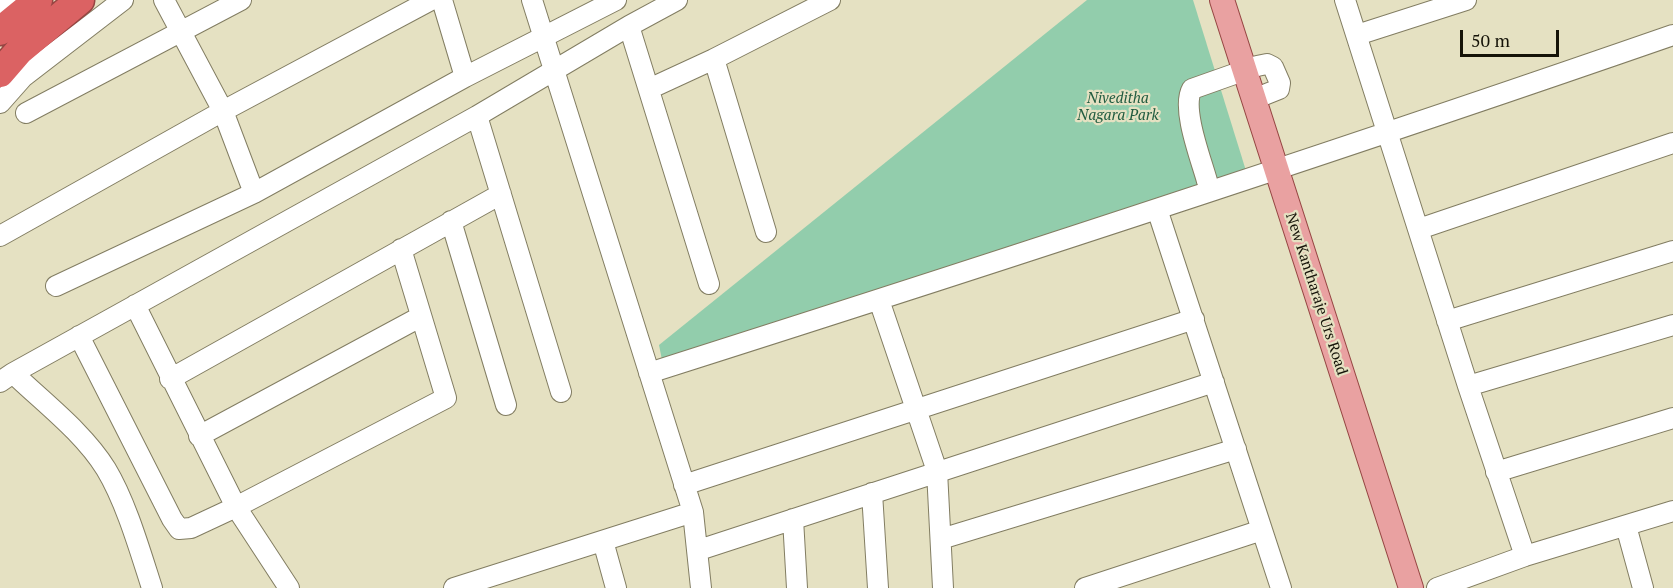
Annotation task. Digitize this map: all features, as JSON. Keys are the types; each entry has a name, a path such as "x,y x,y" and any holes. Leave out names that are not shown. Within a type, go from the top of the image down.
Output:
{"highway":[{"path":"0,31 38,0"},
{"path":"0,73 19,51 80,0"}],"main road":[{"name":"New Kantharaje Urs Road","path":"1222,0 1411,588"}],"street":[{"path":"0,5 6,0"},
{"path":"0,103 23,77 123,0"},
{"path":"164,0 182,30 223,111 254,193"},
{"path":"26,113 241,0"},
{"path":"0,236 223,111 432,0"},
{"path":"442,0 465,77"},
{"path":"532,0 693,512 699,550 701,588"},
{"path":"56,286 254,193 465,77 616,0"},
{"path":"150,588 117,492 105,468 89,446 7,377 477,116 677,0"},
{"path":"649,88 714,59 830,0"},
{"path":"1345,0 1468,386 1525,556"},
{"path":"1357,35 1466,0"},
{"path":"629,26 709,284"},
{"path":"649,374 1157,209 1275,168 1389,133 1673,35"},
{"path":"714,59 766,232"},
{"path":"1207,181 1189,114 1188,96 1192,89 1200,84 1245,70"},
{"path":"477,116 561,392"},
{"path":"1419,229 1673,142"},
{"path":"170,378 501,194"},
{"path":"1157,209 1281,588"},
{"path":"451,221 506,405"},
{"path":"79,336 179,529 191,528 446,398 401,249"},
{"path":"1447,321 1673,251"},
{"path":"879,300 937,471 944,588"},
{"path":"135,305 236,507 290,588"},
{"path":"199,436 420,317"},
{"path":"684,485 1194,319"},
{"path":"1468,386 1673,325"},
{"path":"699,550 1214,382"},
{"path":"1496,472 1673,418"},
{"path":"941,539 1236,449"},
{"path":"872,493 878,588"},
{"path":"1437,588 1525,556 1673,511"},
{"path":"454,588 693,512"},
{"path":"793,519 797,588"},
{"path":"1626,526 1643,588"},
{"path":"1085,588 1262,530"},
{"path":"603,541 616,588"}],"green space":[{"name":"Niveditha Nagara Park","path":"1087,0 1193,0 1247,174 663,365 659,345"}]}
